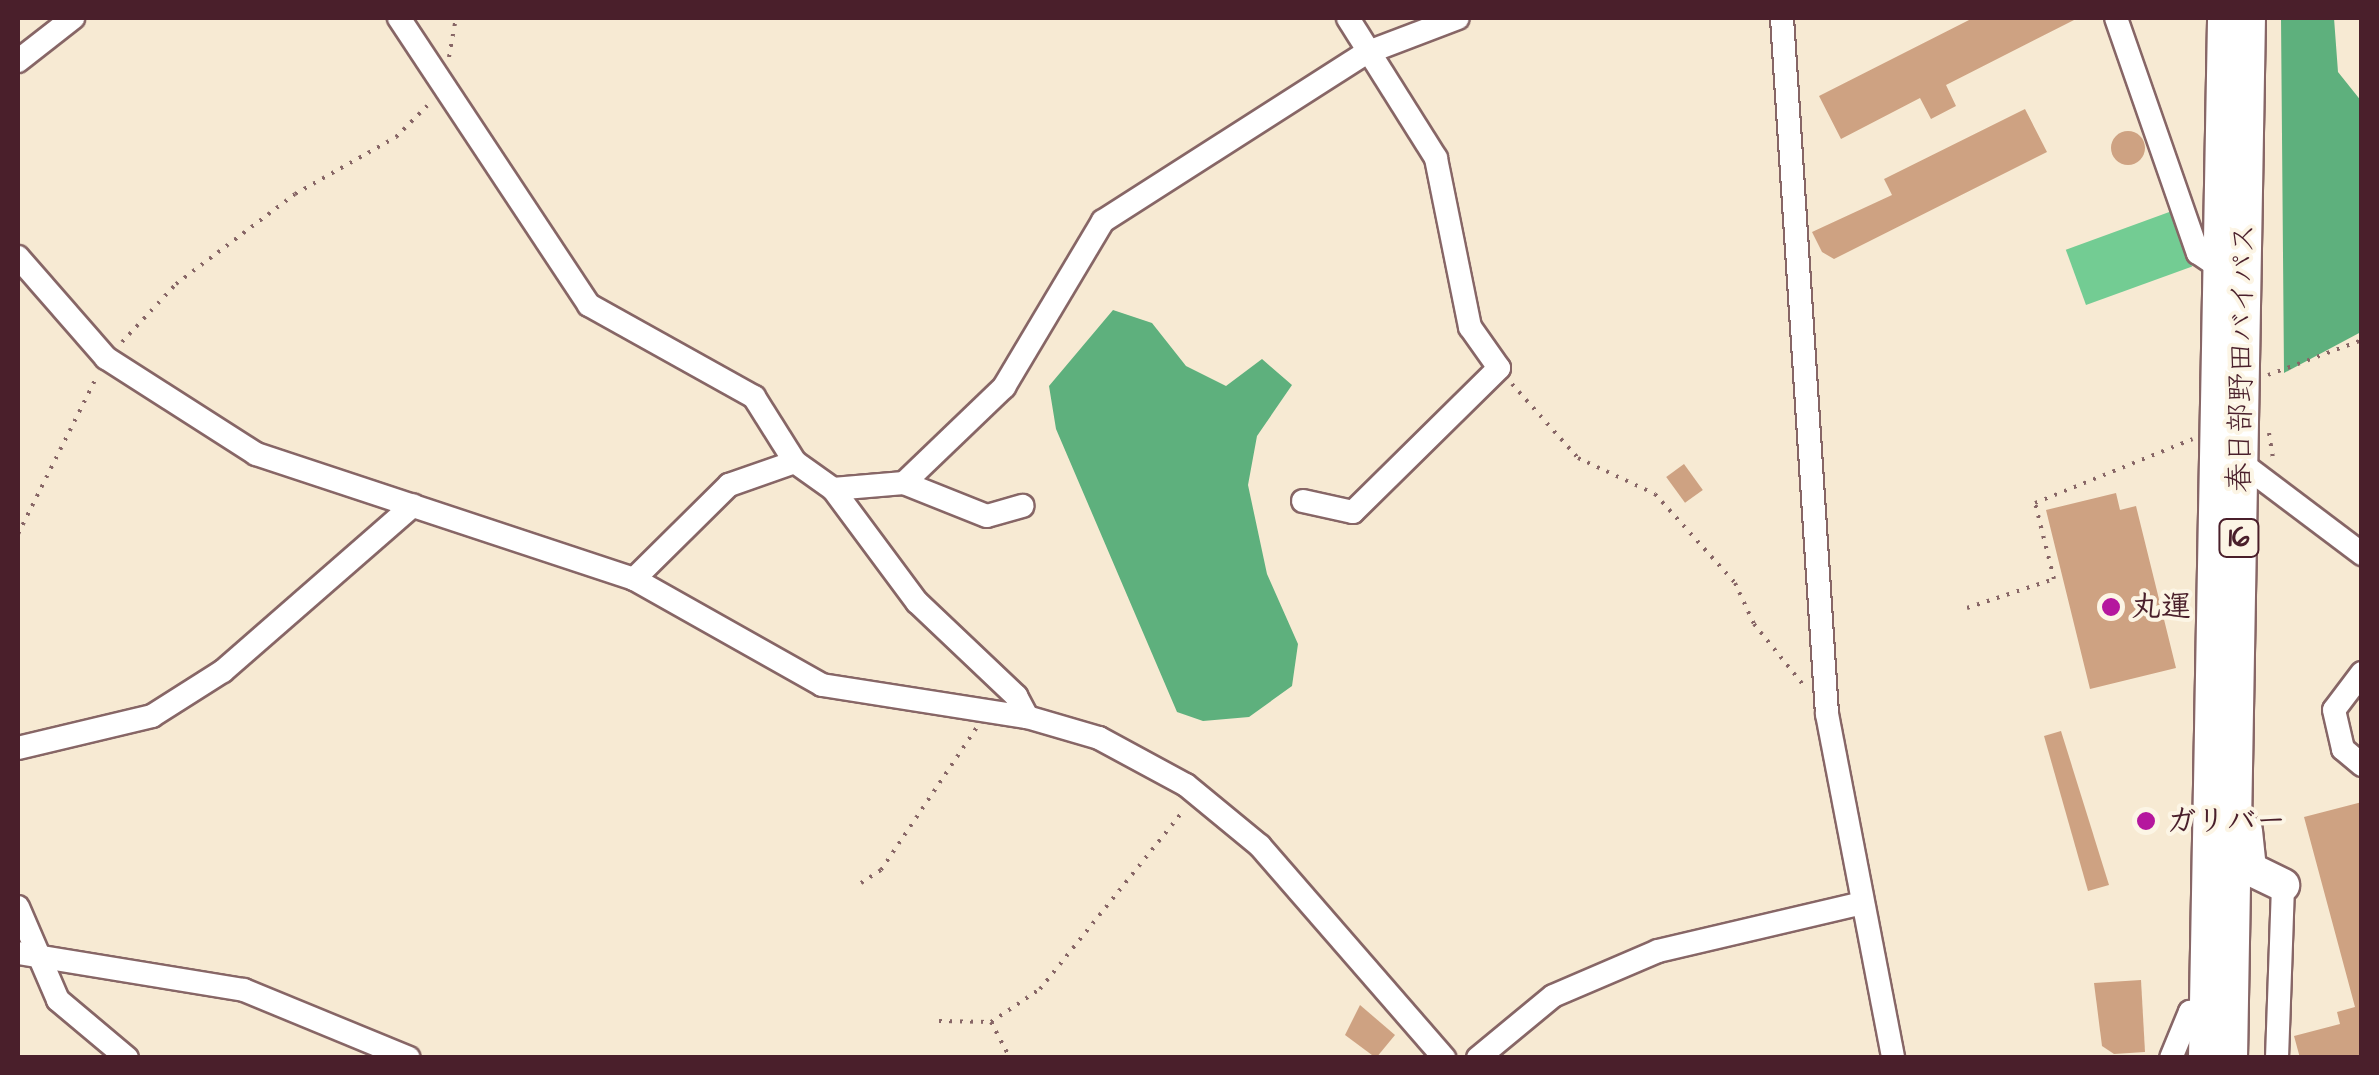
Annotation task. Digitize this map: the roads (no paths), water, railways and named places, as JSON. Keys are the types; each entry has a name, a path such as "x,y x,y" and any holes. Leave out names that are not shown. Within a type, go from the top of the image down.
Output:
{"highway":[{"name":"春日部野田バイパス","path":"2224,18 2216,430 2218,1011 2231,1058"},
{"name":"春日部野田バイパス","path":"2205,1058 2218,1011 2234,728 2249,18"},
{"path":"2234,728 2246,858 2257,876 2283,885"}],"street":[{"path":"18,61 73,18"},
{"path":"398,18 589,305 754,397 795,462 833,489 917,602 1016,696 1026,717"},
{"path":"1303,501 1353,512 1499,368 1470,327 1436,158 1366,53 1348,18"},
{"path":"904,483 1004,387 1103,222 1366,53 1458,18"},
{"path":"1782,18 1827,714 1894,1058"},
{"path":"2116,18 2198,254 2219,267"},
{"path":"18,257 106,358 256,454 634,579 822,685 1026,717 1099,738 1196,794 1260,846 1444,1058"},
{"path":"634,579 729,485 795,462"},
{"path":"2240,462 2278,482 2362,554"},
{"path":"833,489 904,483 987,516 1023,506"},
{"path":"18,748 152,716 223,670 413,505"},
{"path":"2362,673 2334,710 2343,749 2362,764"},
{"path":"2277,1058 2283,885"},
{"path":"1478,1058 1553,996 1658,951 1862,903"},
{"path":"18,907 27,954 58,1000 127,1058"},
{"path":"27,954 244,990 408,1058"},
{"path":"2171,1058 2190,1012 2277,1007"}],"place":[{"name":"丸運","path":"2111,607"},
{"name":"ガリバー","path":"2146,821"}]}
